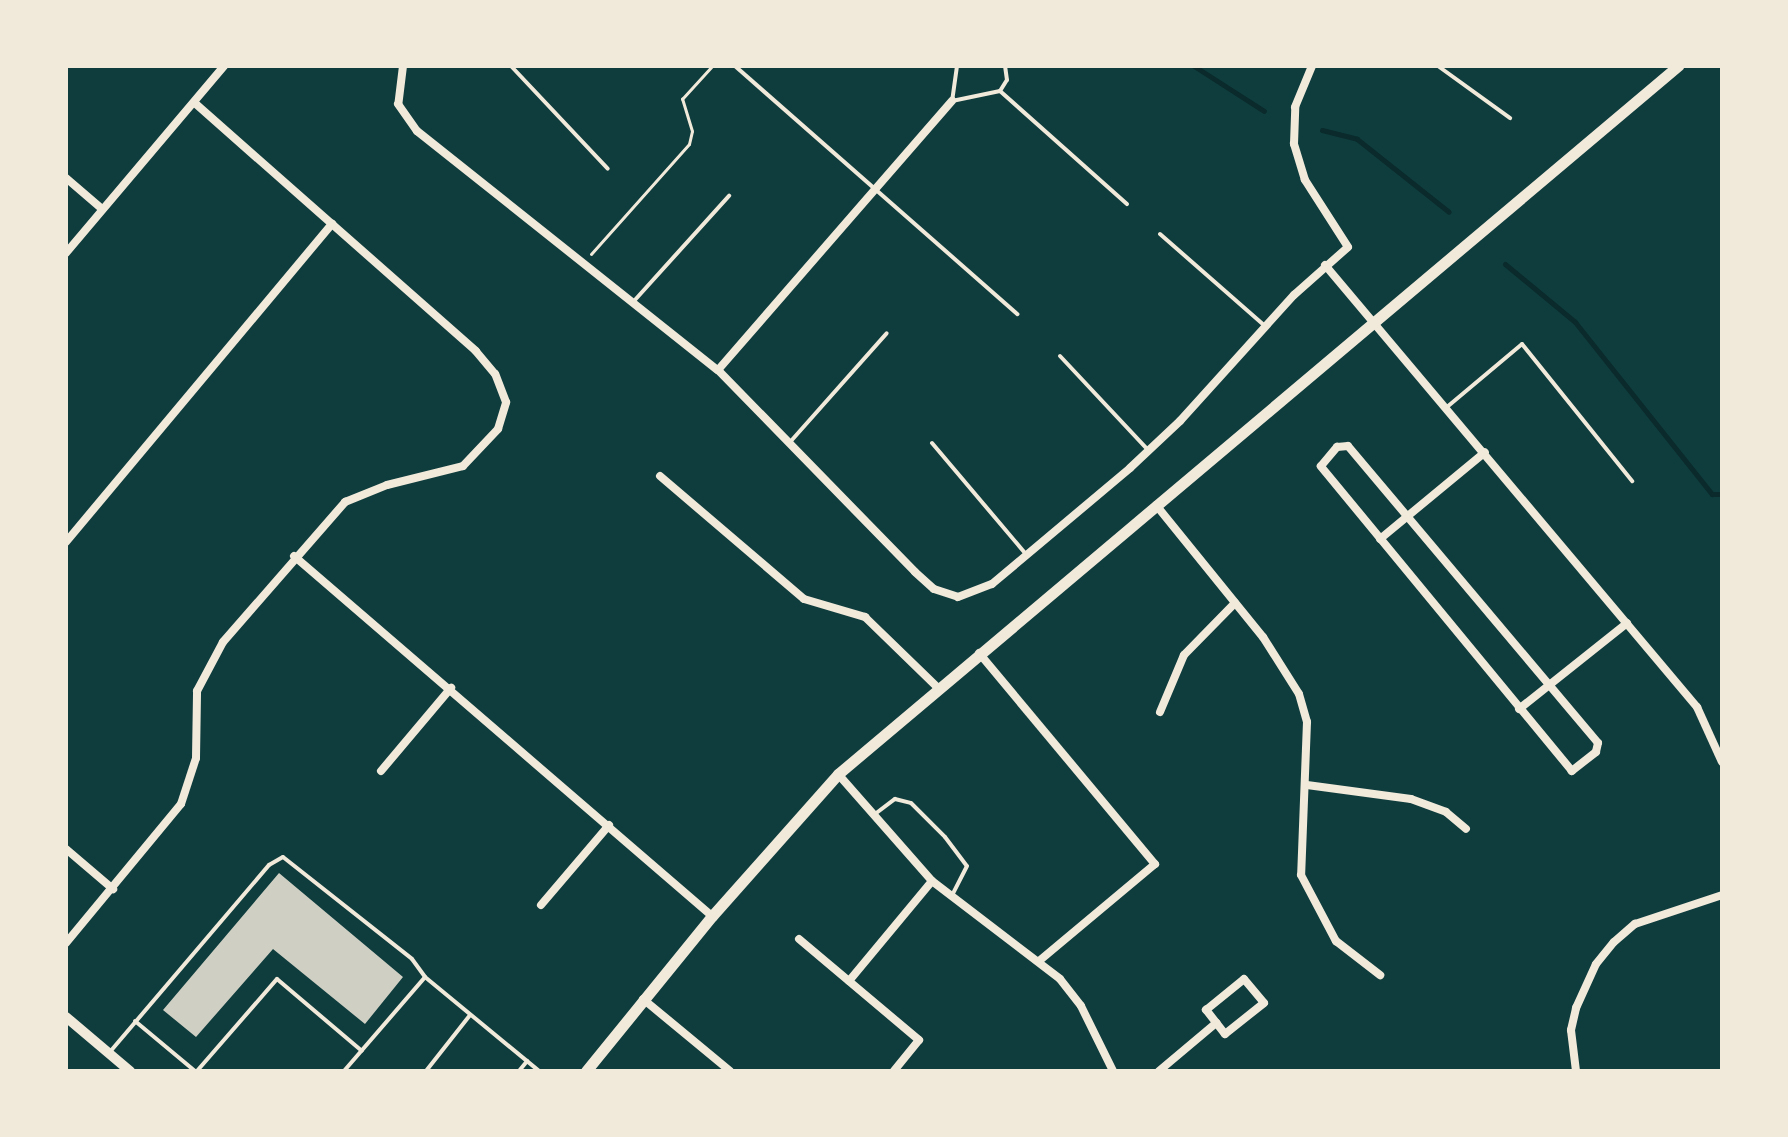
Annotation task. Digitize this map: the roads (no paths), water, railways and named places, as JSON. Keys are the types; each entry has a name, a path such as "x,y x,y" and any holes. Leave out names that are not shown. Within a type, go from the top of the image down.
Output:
{"main road":[{"path":"586,1071 712,916 838,774 937,687 1678,66"}],"street":[{"path":"66,253 224,66"},
{"path":"403,66 396,93 408,122 718,370 915,572 934,589 958,597 992,584 1148,451 1325,265 1348,247 1305,180 1294,144 1295,107 1312,66"},
{"path":"718,370 878,190 952,101"},
{"path":"66,943 167,827 190,784 197,691 206,668 294,556 345,502 387,485 463,466 498,429 506,402 495,374 476,351 194,102"},
{"path":"66,178 102,209"},
{"path":"66,542 332,224"},
{"path":"1325,265 1697,707 1722,762"},
{"path":"1348,446 1409,515 1598,743 1596,752 1572,771 1380,539 1321,466 1337,447 1348,446"},
{"path":"1380,539 1485,452"},
{"path":"660,476 804,599 865,617 937,687"},
{"path":"1156,505 1235,603 1299,694 1307,722 1307,785 1298,856 1308,896 1336,941 1380,975"},
{"path":"294,556 451,688 712,916"},
{"path":"1160,712 1184,655 1235,603"},
{"path":"1519,709 1627,623"},
{"path":"979,653 1155,864 1040,960"},
{"path":"381,771 451,688"},
{"path":"838,774 932,881 1040,960 1081,1006 1113,1071"},
{"path":"1307,785 1411,799 1446,812 1466,829"},
{"path":"541,905 609,825"},
{"path":"66,849 113,889"},
{"path":"849,981 932,881"},
{"path":"1576,1071 1571,1030 1576,1008 1596,964 1614,942 1635,924 1722,895"},
{"path":"799,939 919,1040 894,1071"},
{"path":"1244,979 1264,1003 1225,1034 1216,1023 1206,1010 1244,979"},
{"path":"643,999 730,1071"},
{"path":"66,1017 130,1071"},
{"path":"1159,1071 1216,1023"}],"lane":[{"path":"511,66 608,169"},
{"path":"735,66 1017,314"},
{"path":"957,66 952,101 1000,91 1007,80 1005,66"},
{"path":"1438,66 1510,118"},
{"path":"1000,91 1127,204"},
{"path":"633,303 729,196"},
{"path":"1160,234 1266,326"},
{"path":"789,443 887,333"},
{"path":"1447,407 1522,344 1632,481"},
{"path":"1060,356 1148,451"},
{"path":"932,443 1027,555"},
{"path":"874,815 895,799 911,803 945,837 967,866 951,897"},
{"path":"109,1053 269,865 283,857 412,959 425,977 539,1071"},
{"path":"344,1071 425,977"},
{"path":"135,1021 196,1071 277,979 362,1051"},
{"path":"426,1071 470,1015"},
{"path":"519,1071 527,1061"}],"waterway":[{"path":"1194,66 1264,111"},
{"path":"1322,130 1357,139 1449,212"},
{"path":"1505,264 1575,322 1712,494 1722,494"}]}
